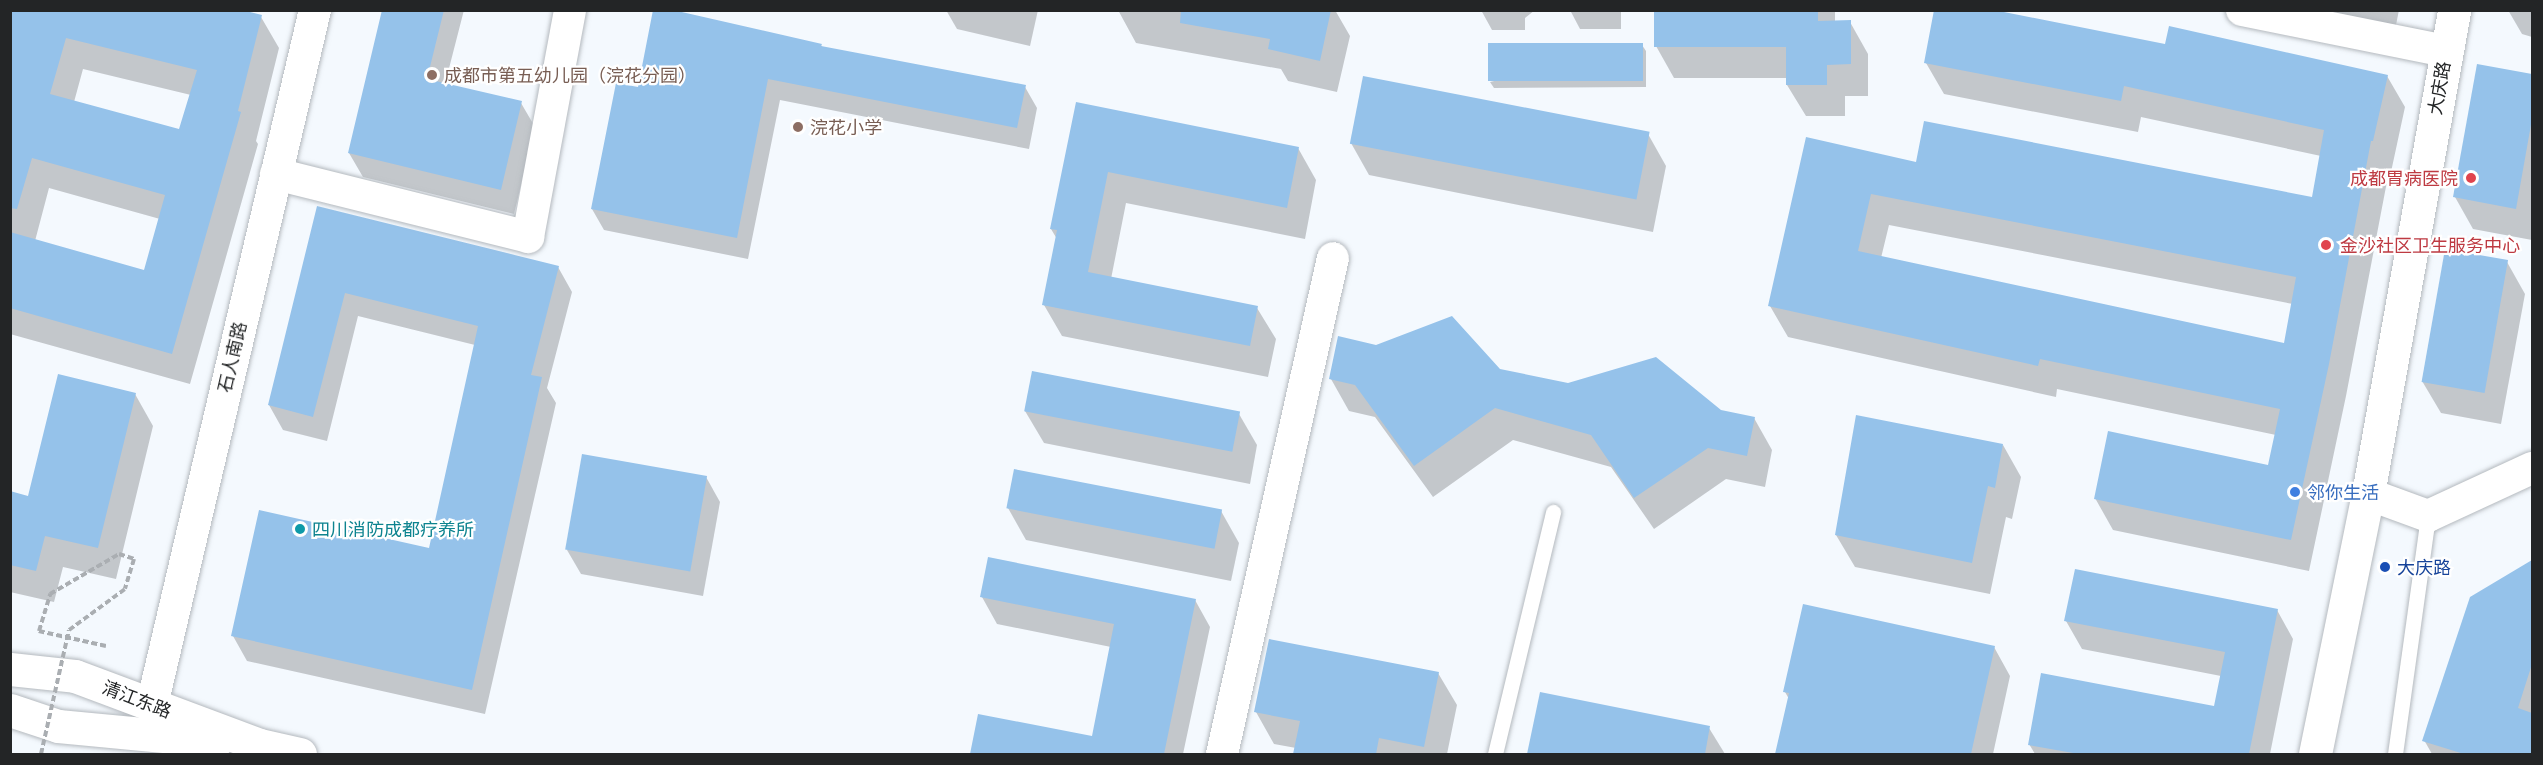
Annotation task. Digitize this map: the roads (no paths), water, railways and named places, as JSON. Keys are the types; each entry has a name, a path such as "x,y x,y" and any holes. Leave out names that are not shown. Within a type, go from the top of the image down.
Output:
{"street":[{"name":"石人南路","path":"152,705 315,10"},
{"path":"276,174 528,237 570,10"},
{"name":"大庆路","path":"2242,10 2446,51 2368,494 2315,754"},
{"path":"2446,51 2454,10"},
{"path":"1222,754 1333,258"},
{"path":"2368,494 2428,516 2532,468"},
{"name":"清江东路","path":"10,669 75,676 260,745"},
{"name":"清江东路","path":"10,710 58,726 260,745 300,754"}],"lane":[{"path":"1496,754 1553,512"},
{"path":"2395,754 2428,516"}],"place":[{"name":"成都市第五幼儿园（浣花分园）","path":"432,75"},
{"name":"浣花小学","path":"798,127"},
{"name":"成都胃病医院","path":"2471,178"},
{"name":"金沙社区卫生服务中心","path":"2326,245"},
{"name":"邻你生活","path":"2295,492"},
{"name":"四川消防成都疗养所","path":"300,529"},
{"name":"大庆路","path":"2385,567"}]}
